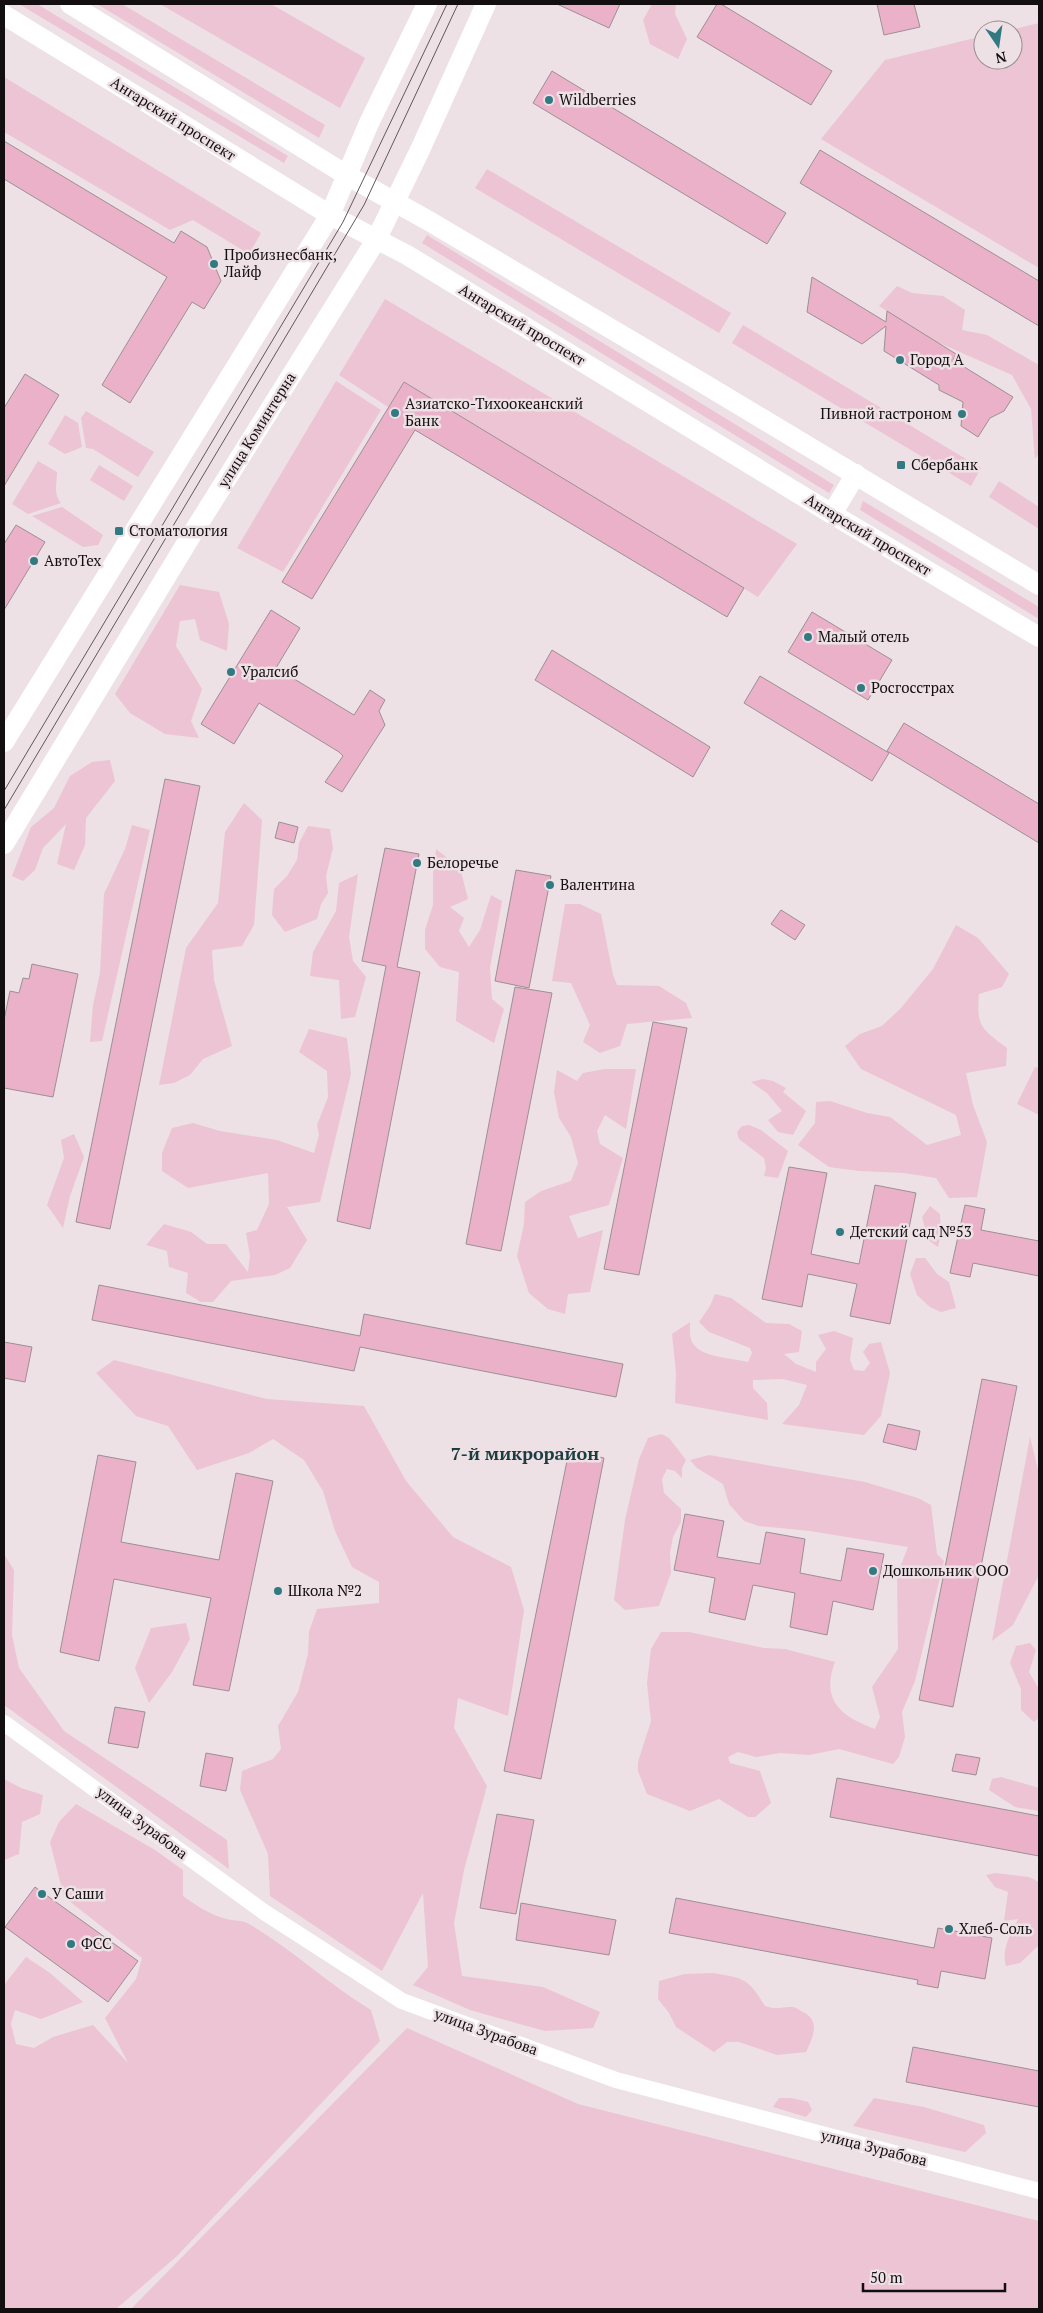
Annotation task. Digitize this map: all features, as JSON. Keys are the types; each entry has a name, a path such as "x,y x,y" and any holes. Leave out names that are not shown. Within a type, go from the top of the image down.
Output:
{"street":[{"path":"70,4 348,176 856,474 1039,585"},
{"path":"4,742 330,215 369,123 427,4"},
{"name":"улица Коминтерна","path":"4,844 189,539 376,240 395,203 486,4"},
{"name":"Ангарский проспект","path":"4,15 330,215 407,255 832,514 1039,637"},
{"path":"832,514 856,474"},
{"name":"улица Зурабова","path":"4,1723 264,1912 402,2001 616,2080 1039,2191"}],"shaded area":[{"path":"19,4 37,4 288,156 284,163"},
{"path":"97,4 122,4 325,125 319,138"},
{"path":"160,4 271,4 365,58 340,108"},
{"path":"652,4 676,4 675,14 687,39 678,59 650,44 643,20"},
{"path":"1039,23 1039,268 821,139 885,60 973,38 973,70 1023,70 1023,27"},
{"path":"4,77 261,233 249,254 193,220 170,230 4,132"},
{"path":"487,169 731,313 719,333 475,188"},
{"path":"427,235 834,485 829,493 422,243"},
{"path":"897,286 912,293 943,296 965,310 962,330 987,335 1039,365 1039,453 1035,459 1031,409 1012,375 928,338 879,306"},
{"path":"385,299 797,544 758,597 404,382 388,407 339,375"},
{"path":"743,325 981,468 971,486 732,343"},
{"path":"336,381 381,410 283,572 237,548"},
{"path":"86,411 154,452 138,477 93,449 86,448 81,418"},
{"path":"65,415 78,423 82,447 65,454 48,444"},
{"path":"38,461 57,472 56,492 61,503 28,514 12,504"},
{"path":"99,465 133,486 124,501 90,480"},
{"path":"999,481 1039,507 1039,529 989,497"},
{"path":"863,501 1039,607 1039,619 860,510"},
{"path":"62,507 103,535 98,545 83,547 32,516"},
{"path":"180,585 219,592 229,624 227,651 200,640 195,619 180,621 176,646 202,689 191,721 199,738 165,734 130,713 115,694"},
{"path":"110,760 115,781 86,818 85,845 74,870 57,864 66,824 43,848 35,870 23,881 12,876 31,827 54,808 70,776 92,762"},
{"path":"244,803 262,820 254,925 242,946 212,950 214,980 232,1046 203,1059 190,1075 174,1083 159,1085 186,948 218,903 225,832"},
{"path":"132,825 150,830 102,1041 90,1042 93,1005 100,973 104,894 125,849"},
{"path":"308,826 330,829 333,848 326,876 328,893 321,904 317,919 285,932 272,915 274,889 287,876 297,860 299,843"},
{"path":"436,849 460,868 468,899 450,907 464,918 459,931 469,947 480,930 491,895 502,901 490,968 492,999 504,1009 494,1043 456,1021 459,972 440,967 425,949 425,930 433,905 433,875"},
{"path":"358,874 349,937 353,961 366,977 355,1017 341,1019 339,980 310,976 313,952 336,911 339,883"},
{"path":"565,904 580,904 601,914 613,975 617,985 659,986 686,1003 692,1018 627,1024 620,1046 600,1053 583,1042 590,1025 571,983 552,981"},
{"path":"956,925 978,938 1009,974 1002,987 979,994 978,1005 982,1026 1007,1048 1006,1066 966,1073 973,1105 987,1142 977,1197 949,1198 936,1178 904,1173 859,1171 829,1167 798,1145 815,1123 816,1102 830,1101 867,1113 890,1117 927,1145 961,1135 956,1115 861,1069 845,1046 860,1034 882,1026 901,1008 933,969"},
{"path":"309,1029 347,1038 351,1074 320,1202 287,1207 307,1240 290,1268 275,1275 231,1281 213,1302 201,1302 186,1293 188,1273 169,1267 167,1251 146,1245 164,1224 191,1232 207,1244 226,1244 248,1272 250,1256 246,1233 257,1230 269,1204 268,1173 188,1188 162,1171 162,1153 172,1128 193,1123 220,1131 277,1140 314,1153 319,1135 317,1125 328,1097 327,1071 299,1052"},
{"path":"1035,1067 1039,1068 1039,1115 1017,1104"},
{"path":"605,1069 636,1069 626,1129 605,1115 597,1131 600,1144 623,1158 609,1205 569,1216 578,1238 603,1230 590,1292 568,1294 565,1314 548,1309 529,1293 517,1256 524,1224 525,1202 541,1191 571,1181 578,1163 571,1137 559,1118 554,1092 557,1070 577,1081 583,1073"},
{"path":"763,1079 773,1081 786,1088 783,1092 806,1111 793,1135 778,1132 768,1120 782,1111 767,1093 751,1082"},
{"path":"749,1125 761,1130 788,1151 778,1178 764,1176 766,1168 764,1158 739,1139 737,1132 742,1126"},
{"path":"74,1134 84,1157 70,1196 63,1228 47,1205 64,1158 61,1140"},
{"path":"930,1206 940,1214 941,1234 938,1247 928,1240 922,1217"},
{"path":"916,1258 925,1258 937,1274 949,1282 956,1308 941,1312 930,1307 917,1295 910,1274"},
{"path":"715,1294 731,1298 766,1323 789,1324 802,1331 799,1352 784,1354 796,1364 816,1372 816,1362 826,1349 818,1335 834,1331 853,1338 850,1360 854,1370 864,1371 870,1363 863,1352 869,1344 881,1342 890,1373 881,1416 864,1435 782,1424 799,1405 807,1385 783,1379 753,1380 753,1388 767,1403 768,1420 675,1403 676,1373 672,1334 690,1322 692,1342 702,1351 748,1362 752,1353 750,1348 709,1332 699,1322 710,1306"},
{"path":"114,1360 267,1399 364,1406 406,1481 453,1537 511,1567 524,1610 508,1716 458,1698 454,1728 487,1786 464,1870 454,1923 462,1976 543,1987 600,2012 593,2028 545,2031 470,2010 413,1985 428,1967 423,1893 382,1971 270,1896 268,1854 240,1790 242,1771 273,1759 281,1749 278,1726 298,1692 308,1654 309,1632 317,1609 379,1603 379,1582 352,1567 335,1531 323,1491 304,1460 273,1439 249,1453 197,1470 168,1426 136,1416 96,1373"},
{"path":"661,1434 669,1438 686,1460 682,1468 682,1478 675,1471 667,1469 662,1479 664,1493 681,1509 681,1522 673,1537 670,1553 671,1573 659,1606 625,1610 614,1600 625,1520 639,1459 648,1438"},
{"path":"1030,1437 1039,1474 1039,1575 1013,1625 992,1641"},
{"path":"709,1455 865,1482 918,1498 931,1505 937,1554 944,1561 915,1681 902,1712 905,1737 899,1757 893,1764 839,1749 809,1755 780,1753 756,1757 738,1752 728,1757 730,1763 760,1771 771,1803 755,1817 748,1817 719,1799 690,1811 647,1794 638,1771 638,1762 651,1721 647,1683 651,1649 661,1632 689,1632 764,1648 785,1649 835,1662 830,1687 832,1697 837,1706 853,1719 875,1729 880,1717 872,1687 898,1649 897,1575 908,1547 810,1531 759,1526 744,1521 729,1504 723,1484 697,1468 690,1460"},
{"path":"4,1554 14,1570 12,1635 19,1668 64,1731 227,1840 229,1869 4,1705"},
{"path":"186,1623 190,1639 172,1672 149,1703 135,1668 151,1628"},
{"path":"1030,1643 1036,1650 1029,1672 1039,1689 1039,1718 1034,1722 1021,1710 1021,1689 1010,1663 1016,1646"},
{"path":"1001,1777 1039,1788 1039,1811 1015,1807 989,1790 992,1779"},
{"path":"4,1779 21,1788 43,1795 40,1814 22,1822 19,1854 4,1860"},
{"path":"76,1804 155,1850 183,1870 183,1896 188,1900 215,1915 249,1924 280,1944 371,2010 380,2041 177,2256 116,2309 4,2309 4,1985 26,1957 50,1973 83,2002 41,2019 15,2010 11,2024 16,2044 34,2048 53,2037 93,2025 128,2063 105,2018 136,1979 142,1958 64,1897 50,1842 59,1822"},
{"path":"996,1873 1029,1877 1039,1882 1039,1945 1020,1963 1006,1966 1006,1947 1018,1919 1004,1921 1008,1892 995,1887 986,1875"},
{"path":"712,1973 731,1976 744,1981 754,1990 765,2006 776,2008 793,2007 809,2016 814,2025 814,2030 806,2052 777,2055 739,2042 727,2042 714,2052 676,2027 669,2013 658,1999 659,1981 685,1974"},
{"path":"407,2028 578,2104 1039,2221 1039,2309 131,2309"},
{"path":"779,2098 792,2098 808,2102 812,2110 806,2117 773,2107"},
{"path":"874,2098 924,2107 984,2125 986,2133 965,2152 853,2126"}],"building":[{"path":"557,4 620,4 609,28"},
{"path":"717,4 721,4 832,71 811,105 697,37"},
{"path":"877,4 914,4 920,27 884,35"},
{"path":"552,71 786,213 767,244 533,103"},
{"path":"4,141 174,243 181,231 207,247 221,281 204,309 192,302 130,403 102,385 167,277 4,179"},
{"path":"820,150 1039,281 1039,326 800,183"},
{"path":"812,277 886,322 887,311 956,354 953,360 1013,397 1004,411 990,418 978,437 961,426 963,402 939,390 939,385 884,351 886,326 862,344 807,312"},
{"path":"25,374 59,395 4,486 4,408"},
{"path":"404,382 744,588 727,617 415,430 312,599 282,582"},
{"path":"16,525 45,542 4,610 4,544"},
{"path":"271,610 300,628 276,668 354,715 370,690 385,700 379,711 385,725 342,792 325,782 343,756 259,703 234,744 201,724"},
{"path":"812,612 892,660 868,700 788,652"},
{"path":"552,650 710,747 693,777 535,680"},
{"path":"760,676 889,753 872,781 744,703"},
{"path":"904,723 1039,804 1039,843 887,751"},
{"path":"165,779 200,786 110,1229 76,1222"},
{"path":"279,822 298,827 294,843 275,838"},
{"path":"385,848 419,854 397,967 420,972 370,1229 337,1221 386,966 362,961"},
{"path":"516,870 551,876 529,988 495,981"},
{"path":"781,910 805,925 795,940 771,924"},
{"path":"32,964 78,974 53,1097 4,1088 4,1020 10,991 19,993 23,978 29,979"},
{"path":"515,987 552,993 501,1251 466,1244"},
{"path":"653,1022 687,1028 639,1275 604,1269"},
{"name":"Детский сад №53","path":"789,1167 827,1173 811,1254 859,1264 875,1185 916,1193 890,1324 850,1316 857,1284 808,1274 802,1307 762,1299"},
{"path":"965,1205 985,1209 981,1230 1039,1241 1039,1276 973,1263 970,1277 950,1273"},
{"path":"99,1285 360,1336 364,1314 623,1364 616,1397 360,1347 354,1371 92,1320"},
{"path":"4,1342 32,1347 25,1382 4,1378"},
{"path":"982,1379 1017,1386 953,1707 919,1700"},
{"path":"888,1424 920,1431 916,1450 883,1442"},
{"path":"569,1451 604,1458 541,1779 504,1771"},
{"path":"98,1455 136,1462 121,1542 219,1560 236,1473 273,1481 229,1691 193,1685 211,1598 114,1579 99,1661 60,1652"},
{"path":"685,1514 724,1521 717,1557 760,1564 766,1532 805,1539 800,1573 841,1581 847,1548 884,1554 873,1610 833,1601 827,1635 790,1627 795,1593 753,1585 745,1620 709,1612 715,1578 674,1570"},
{"path":"115,1707 145,1712 138,1748 108,1743"},
{"path":"206,1753 233,1758 226,1791 200,1786"},
{"path":"956,1754 980,1758 976,1775 952,1771"},
{"path":"837,1778 1039,1816 1039,1856 830,1817"},
{"path":"497,1814 534,1820 516,1914 480,1908"},
{"name":"ФСС","path":"35,1887 138,1961 108,2002 5,1927"},
{"path":"676,1898 934,1948 938,1928 992,1938 985,1979 941,1971 938,1988 917,1984 918,1980 669,1933"},
{"path":"521,1903 616,1920 609,1955 516,1940"},
{"path":"913,2047 1039,2071 1039,2107 906,2082"}],"tram line":[{"path":"4,791 343,222 447,4"},
{"path":"4,810 364,205 458,4"}],"place":[{"name":"Wildberries","path":"549,100"},
{"name":"Пробизнесбанк, Лайф","path":"214,264"},
{"name":"Город А","path":"900,360"},
{"name":"Азиатско-Тихоокеанский Банк","path":"395,413"},
{"name":"Пивной гастроном","path":"962,414"},
{"name":"Сбербанк","path":"901,465"},
{"name":"Стоматология","path":"119,531"},
{"name":"АвтоТех","path":"34,561"},
{"name":"Малый отель","path":"808,637"},
{"name":"Уралсиб","path":"231,672"},
{"name":"Росгосстрах","path":"861,688"},
{"name":"Белоречье","path":"417,863"},
{"name":"Валентина","path":"550,885"},
{"name":"Детский сад №53","path":"840,1232"},
{"name":"Дошкольник ООО","path":"873,1571"},
{"name":"Школа №2","path":"278,1591"},
{"name":"У Саши","path":"42,1894"},
{"name":"Хлеб-Соль","path":"949,1929"},
{"name":"ФСС","path":"71,1944"}],"district":[{"name":"7-й микрорайон","path":"525,1454"}]}
